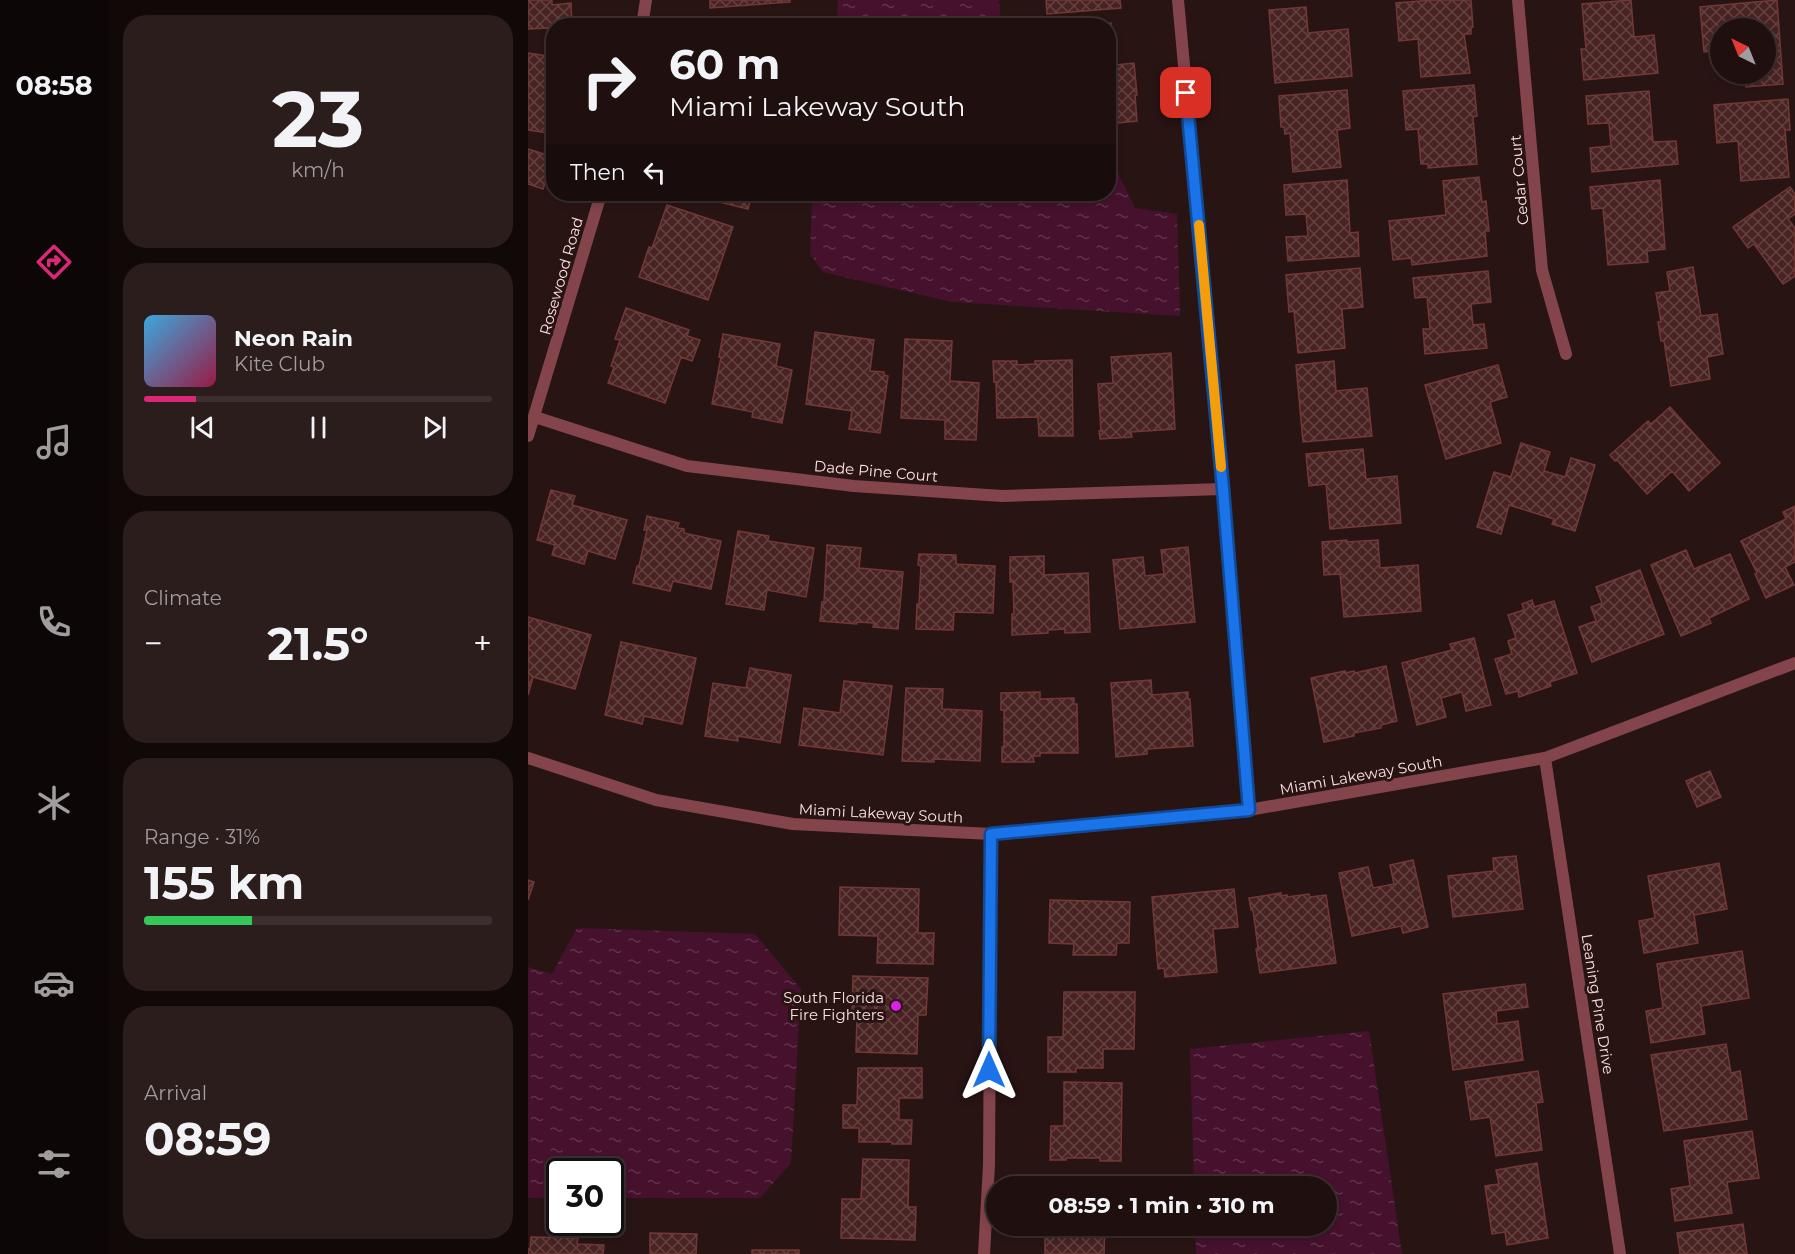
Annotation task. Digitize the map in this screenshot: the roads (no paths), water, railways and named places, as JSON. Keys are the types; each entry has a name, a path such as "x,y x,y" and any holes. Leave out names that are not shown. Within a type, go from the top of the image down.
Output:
{"street":[{"path":"643,18 646,0"},
{"path":"1178,0 1223,489 1249,810"},
{"name":"Cedar Court","path":"1518,0 1542,270 1566,354"},
{"name":"Rosewood Road","path":"528,436 599,201"},
{"name":"Dade Pine Court","path":"535,417 687,466 854,486 1002,496 1223,489"},
{"name":"Miami Lakeway South","path":"528,758 656,800 794,824 991,834 1249,810 1545,758 1795,663"},
{"name":"Leaning Pine Drive","path":"1545,758 1620,1254"},
{"path":"984,1254 988,1165 991,834"}],"water":[{"path":"838,0 999,0 1000,18 837,18"},
{"path":"1116,169 1135,208 1177,214 1180,316 952,302 823,272 810,254 812,201 1116,201"},
{"path":"577,928 755,934 801,989 791,1163 760,1198 624,1198 624,1158 546,1158 546,1198 528,1198 528,967 552,974"},
{"path":"1369,1031 1402,1254 1196,1254 1195,1236 1337,1236 1337,1176 1194,1176 1190,1049"}],"place":[{"name":"South Florida Fire Fighters","path":"896,1006"}]}
